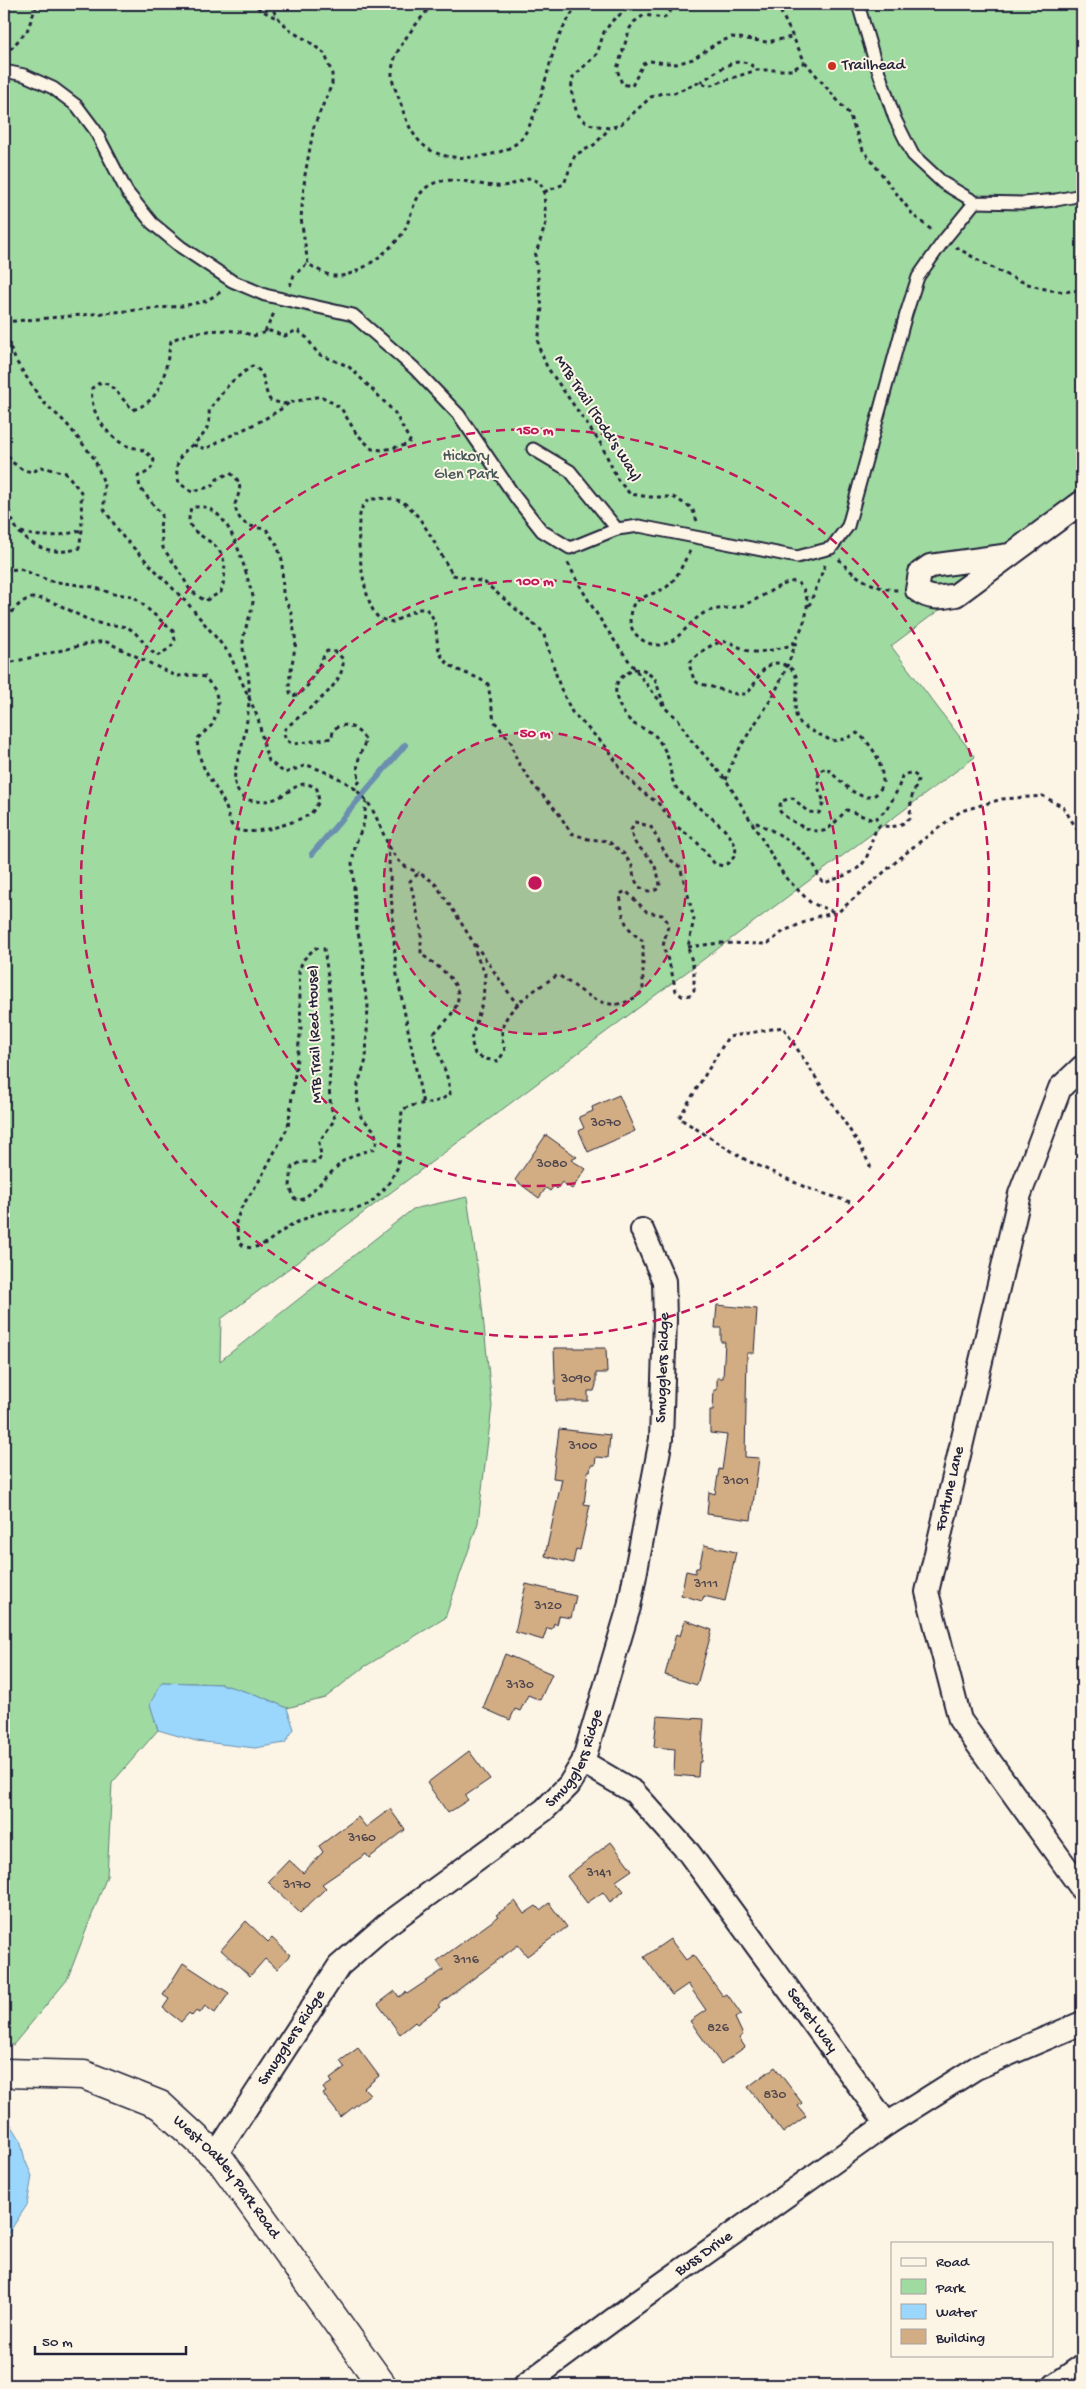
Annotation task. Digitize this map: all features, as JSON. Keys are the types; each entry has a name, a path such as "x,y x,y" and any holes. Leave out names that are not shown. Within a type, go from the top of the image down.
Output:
{"street":[{"path":"1010,555 930,566 920,573 917,590 925,596 939,599 956,595 1082,502"},
{"name":"Fortune Lane","path":"1082,1067 1060,1088 1020,1194 927,1592 960,1720 1082,1889"},
{"name":"Smugglers Ridge","path":"215,2156 339,1966 386,1926 544,1810 569,1785 583,1762 629,1607 661,1439 664,1281 642,1230"},
{"name":"Secret Way","path":"583,1762 634,1792 689,1852 887,2124"},
{"path":"887,2124 976,2068 1082,2023"},
{"name":"West Oakley Park Road","path":"4,2074 84,2075 160,2105 222,2162 382,2385"},
{"name":"Buss Drive","path":"525,2385 644,2297 887,2124"},
{"path":"1055,2385 1082,2366"}],"lane":[{"path":"858,4 895,119 913,155 943,183 975,202 1024,203 1056,200 1082,194"},
{"path":"4,71 24,75 53,88 77,106 95,130 127,192 152,223 181,247 232,281 265,295 353,315 414,368 459,415 516,498 542,530 570,548 617,529 639,526 797,557 831,548 848,526 906,314 918,277 944,240 975,202"},
{"path":"532,449 570,471 617,529"}],"path":[{"path":"4,56 27,30 37,4"},
{"path":"250,4 279,19"},
{"path":"269,4 279,19 292,32 308,40 325,54 332,74 332,84 314,126 306,175 301,218 308,264"},
{"path":"432,4 396,53 392,76 405,118 424,146 445,157 462,157 486,156 503,151 518,142 529,128 556,44 568,18 578,4"},
{"path":"634,4 613,20 604,32 597,54 573,77 571,90 577,114 588,124 609,128 620,125 651,97 662,93 674,93 700,82 735,61 747,62 756,70"},
{"path":"677,4 664,18 644,15 634,22 617,69 622,84 632,86 643,64 650,61 676,64 693,59 717,43 732,37 767,42 792,37"},
{"path":"777,4 806,62 849,114 863,150 888,185 914,216 944,240 995,268 1042,289 1071,293 1082,289"},
{"path":"700,82 708,86 756,70 792,70 806,62"},
{"path":"308,264 334,276 349,274 368,265 385,252 406,229 414,202 428,187 446,180 471,182 495,187 513,185 528,178 540,182 544,192 564,184 575,155 594,145 609,128"},
{"name":"MTB Trail (Todd's Way)","path":"544,192 546,223 535,256 542,307 538,345 547,367 601,444 618,480 630,494 650,497 673,497 692,508 697,522 696,538"},
{"path":"265,332 283,300 294,275 308,264"},
{"path":"4,322 182,306 218,295 232,281"},
{"path":"4,664 96,642 107,642 176,676 194,675 205,678 215,690 218,707 212,725 196,739 198,757 225,805 233,826 240,831 267,829 298,820 312,813 319,802 317,788 306,783 295,786 278,798 264,801 251,801 241,796 235,784 235,771 244,739 249,700 248,673 243,647 246,622 253,599 243,559 231,533 220,515 198,505 191,508 189,521 194,529 219,548 225,562 221,592 205,601 190,590 180,572 162,548 160,527 162,515 140,488 138,476 147,473 153,467 154,460 144,449 124,444 108,432 92,407 91,397 92,388 102,382 110,385 133,410 141,408 160,390 171,341 183,334 227,329 242,330 253,336 270,330 285,336 297,330 307,338 318,354 348,366 395,413 410,441 406,446 372,449 356,434 341,408 321,396 283,404 270,400 267,395 264,376 259,369 252,366 230,383 209,410 211,423 201,438 181,455 176,468 179,483 192,492 212,486 217,479 230,473 240,482 240,489 235,504 240,521 249,527 266,529 277,545 282,560 283,594 291,613 296,642 290,675 289,688 291,696 298,695 307,688 318,662 327,651 336,652 343,659 344,668 338,681 284,730 284,738 294,744 332,738 333,730 337,727 352,726 360,731 366,740 358,761 356,771 360,781 354,786 355,790"},
{"path":"4,333 16,361 42,401 66,423 94,458 104,483 104,509 123,538 190,605 230,653 258,718 265,750 270,761 285,773 307,765 334,774 366,800 379,820 388,843 402,865 419,872 434,882 518,1006"},
{"path":"192,445 206,449 222,439 270,417 291,402"},
{"path":"4,448 12,462 23,470 33,472 41,468 66,473 81,492 82,530 79,548 62,553 41,548 18,531 4,498"},
{"path":"473,942 477,957 485,973 484,1000 471,1040 475,1054 485,1059 498,1061 505,1051 501,1034 505,1022 524,998 558,975 588,996 602,1003 616,1005 635,998 643,991 643,941 630,932 623,920 620,894 626,891 647,912 662,915 667,921 668,926 662,946 671,969 676,991 682,996 690,995 694,991 694,969 688,947 694,919 680,867 668,858 651,827 636,822 631,830 636,846 649,857 659,879 660,886 656,890 648,891 639,887 634,878 632,866 624,854 608,841 588,839 572,833 557,811 534,786 518,761 511,742 494,720 488,684 473,675 453,670 440,653 433,614 426,609 418,609 393,622 379,618 370,606 358,549 361,508 369,499 398,500 414,512 428,531 453,574 484,582 534,623 543,632 553,658 560,687 572,712 608,749 624,774 641,791 659,804 676,826 696,842 715,864 723,866 732,862 736,854 736,844 730,834 677,789 672,780 667,755 655,736 632,722 621,710 616,691 621,678 634,669 644,670 655,679 665,708"},
{"path":"18,531 33,536 60,536 82,530"},
{"path":"696,538 670,585 634,604 630,613 631,627 641,640 660,646 667,644 682,635 700,615 724,607 736,607 762,597 787,582 795,581 802,586 809,600 803,623 794,642 786,647 755,652 741,650 728,642 696,654 689,664 694,680 723,690 746,694 769,665 778,663 788,666 796,675 798,685 796,712 797,719 802,725 831,741 845,739 857,733 869,742 878,758 883,783 878,791 871,796 862,797 846,788 826,768 819,771 818,787 824,802 818,813 808,812 793,798 782,801 779,810 785,818 819,831 826,830 847,810 873,820 880,816 898,791 902,776 913,773 919,778 911,799 910,818 902,826 891,828 880,825 874,832 866,859 860,866 825,884 820,881 814,864 784,836 752,821"},
{"path":"563,543 567,560 585,598 634,669 726,780 785,876 811,903 838,913"},
{"path":"831,548 844,566 860,578 885,590 917,590"},
{"path":"726,780 731,762 772,697 788,666 831,548"},
{"path":"4,570 20,569 50,581 93,586 114,594 133,596 167,623 173,631 175,640 170,648 157,656 146,648 132,630 117,625 102,624 54,603 33,598 22,602 4,620"},
{"path":"688,947 719,943 767,944 793,927 819,916 838,913 913,847 961,811 1002,800 1043,796 1063,808 1082,837"},
{"name":"MTB Trail (Red House)","path":"366,800 364,823 356,843 352,862 357,928 364,960 363,980 368,1004 366,1060 358,1084 357,1097 361,1117 374,1130 377,1141 374,1149 357,1154 344,1161 306,1197 299,1201 294,1198 290,1186 292,1167 301,1162 318,1162 321,1156 319,1142 335,1119 330,1108 329,1074 332,1040 327,970 324,949 315,948 303,960 299,971 301,1028 288,1127 259,1181 241,1208 236,1222 239,1242 245,1247 253,1248 266,1243 291,1225 314,1214 332,1210 354,1210 370,1204 387,1186 398,1166 402,1110 408,1106 423,1104"},
{"path":"388,843 396,970 423,1104 440,1102 450,1094 449,1082 435,1043 434,1033 449,1020 458,1005 457,985 444,970 421,954 421,929 410,881 419,872"},
{"path":"850,1202 808,1188 746,1160 679,1118 728,1036 783,1027 862,1149 872,1170"}],"green space":[{"name":"Hickory Glen Park","path":"4,4 1082,4 1082,503 891,646 975,757 221,1319 220,1361 413,1209 467,1197 480,1286 492,1406 478,1523 445,1618 364,1667 325,1698 287,1708 260,1696 221,1684 162,1682 150,1704 158,1730 112,1783 107,1876 67,1980 13,2045 4,2044"}],"water":[{"path":"162,1682 221,1684 260,1696 287,1708 294,1729 285,1743 255,1748 196,1741 158,1730 150,1704"},
{"path":"4,2113 20,2139 25,2160 32,2176 27,2205 4,2240 6,2166"}],"building":[{"path":"619,1095 635,1131 588,1152 579,1131 584,1128 579,1117 593,1111 592,1107"},
{"path":"546,1135 577,1157 571,1160 586,1169 572,1189 562,1182 557,1189 554,1186 550,1191 546,1188 539,1198 515,1180"},
{"path":"717,1305 757,1309 754,1353 747,1353 745,1457 759,1458 751,1520 707,1514 709,1492 715,1494 719,1469 722,1470 727,1435 710,1433 710,1410 713,1410 714,1390 717,1390 717,1378 723,1378 725,1342 721,1342 721,1328 715,1328"},
{"path":"554,1348 606,1348 607,1373 596,1373 596,1385 594,1391 588,1391 588,1401 556,1401"},
{"path":"559,1429 610,1435 608,1458 596,1457 595,1465 591,1465 590,1471 588,1471 584,1504 590,1505 580,1550 576,1549 573,1563 545,1556 562,1479 553,1478"},
{"path":"704,1545 736,1552 725,1601 704,1596 702,1601 681,1595 686,1571 695,1573 696,1568 699,1568"},
{"path":"526,1584 576,1596 571,1618 559,1616 557,1625 554,1623 552,1629 547,1628 543,1640 515,1632"},
{"path":"685,1620 712,1630 697,1685 665,1675 676,1634 680,1636"},
{"path":"505,1654 552,1674 540,1700 528,1695 520,1711 515,1709 510,1720 483,1708"},
{"path":"657,1716 704,1719 698,1777 674,1775 675,1749 654,1747"},
{"path":"469,1751 490,1779 465,1796 468,1800 448,1813 427,1783"},
{"path":"390,1809 405,1830 369,1858 366,1854 322,1884 326,1888 300,1913 268,1882 289,1860 303,1873 323,1852 319,1846 358,1817 366,1827"},
{"path":"611,1842 632,1870 616,1881 624,1891 610,1902 603,1892 587,1903 567,1876"},
{"path":"515,1901 524,1914 536,1906 540,1910 549,1903 567,1927 527,1956 518,1945 438,2005 440,2007 417,2024 415,2022 400,2034 378,2004 395,1991 399,1997 406,1992 407,1994 443,1970 437,1961 498,1917 496,1915"},
{"path":"246,1921 268,1942 272,1938 290,1955 277,1969 265,1959 250,1976 221,1950"},
{"path":"670,1939 686,1960 693,1955 723,1996 727,1994 741,2014 735,2018 743,2035 739,2038 745,2047 721,2064 690,2021 706,2010 688,1984 672,1995 644,1957"},
{"path":"183,1963 229,1993 215,2013 205,2006 200,2013 196,2011 192,2016 189,2013 181,2022 163,2008 169,1999 163,1995"},
{"path":"358,2048 379,2076 364,2088 370,2094 341,2117 323,2094 326,2092 323,2088 332,2082 330,2079 345,2068 340,2061"},
{"path":"775,2067 802,2103 798,2106 806,2116 783,2133 748,2087"}],"waterway":[{"path":"312,854 405,745"}],"place":[{"name":"Trailhead","path":"832,66"}]}
